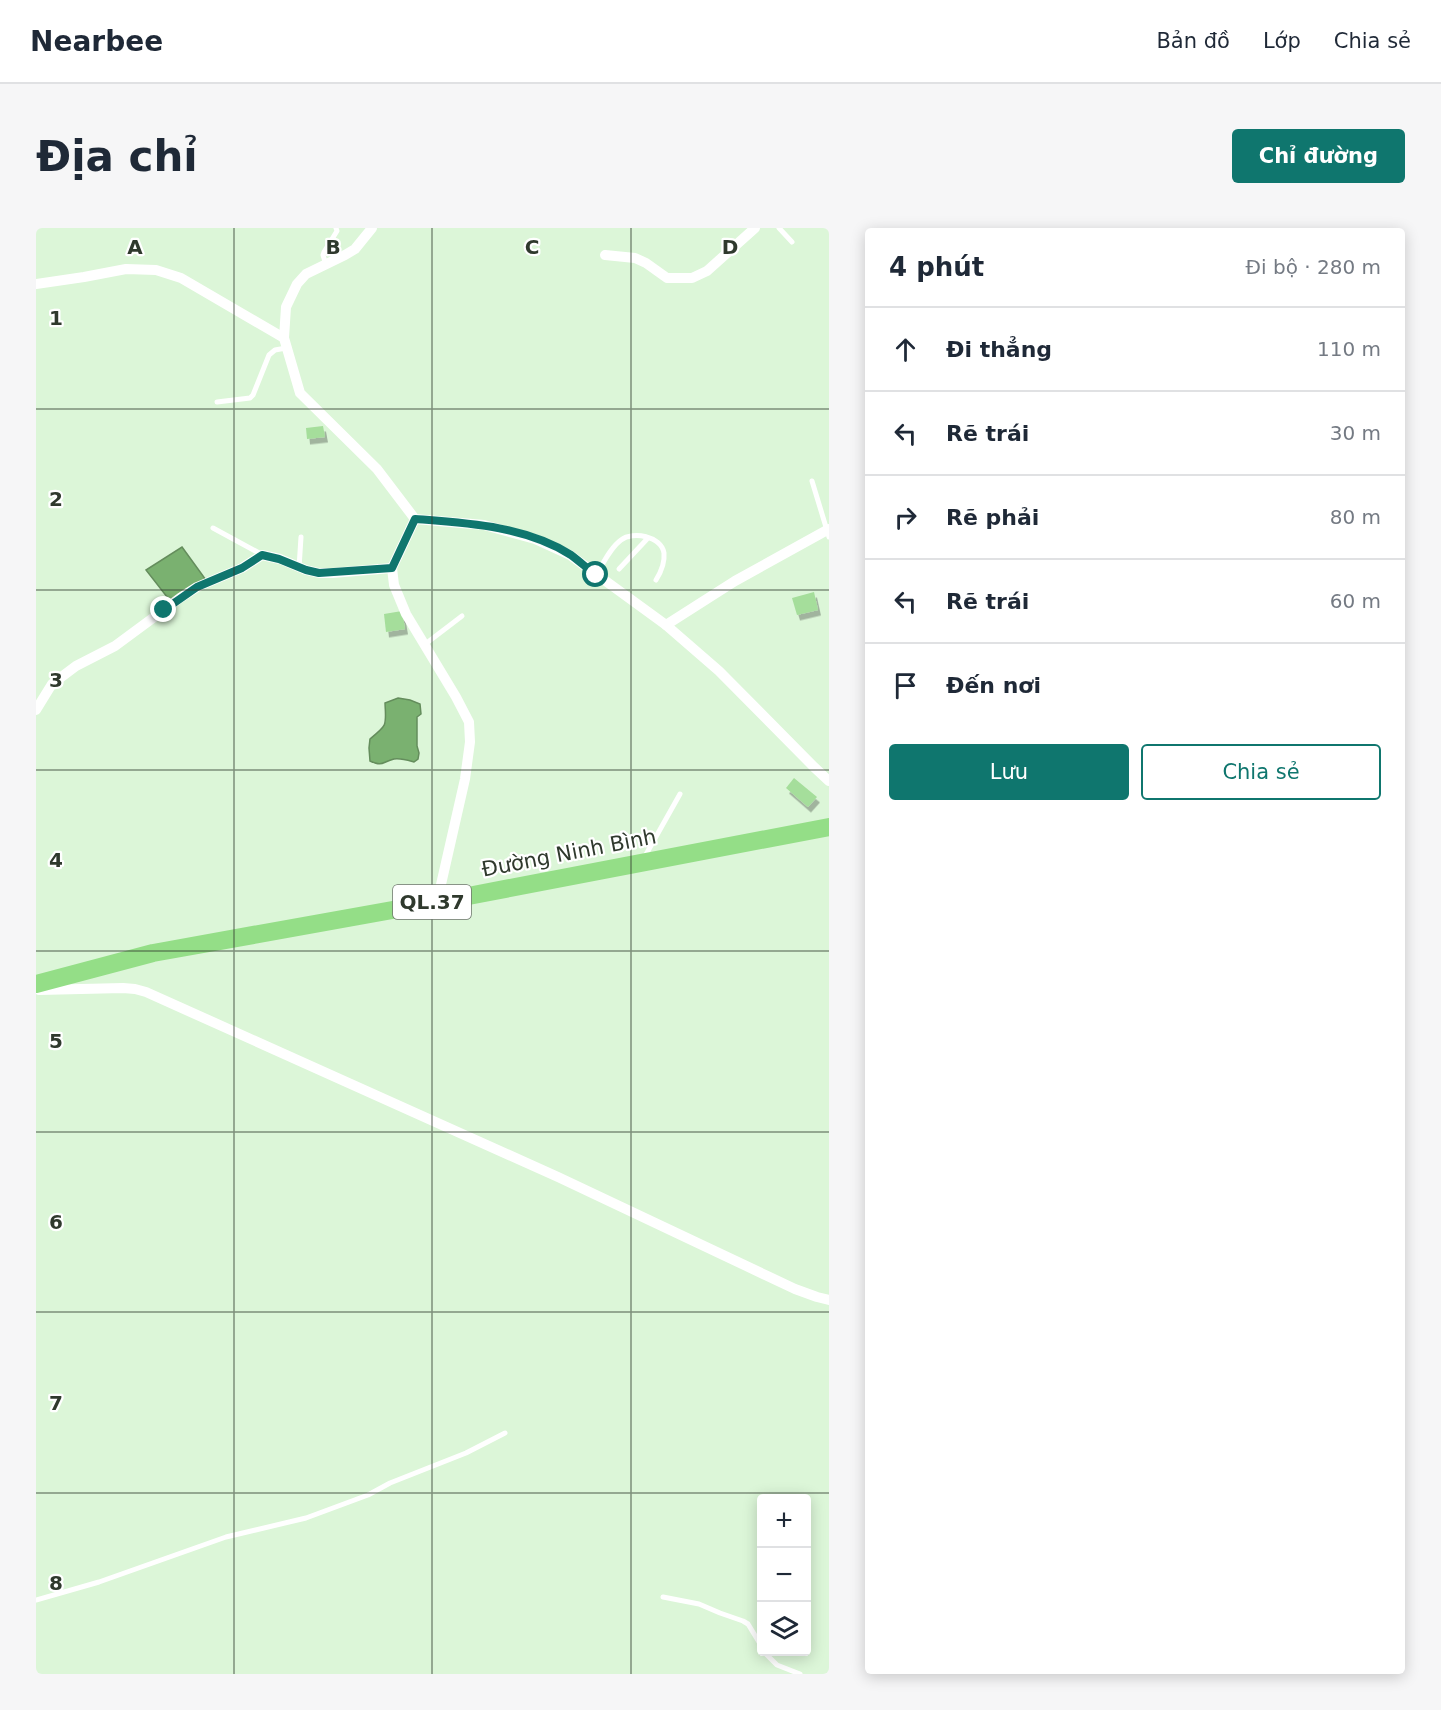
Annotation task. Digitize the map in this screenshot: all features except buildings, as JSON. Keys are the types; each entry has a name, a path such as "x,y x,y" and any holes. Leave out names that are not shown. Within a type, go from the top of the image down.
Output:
{"highway":[{"name":"Đường Ninh Bình","path":"36,984 153,952 437,902 829,827"}],"street":[{"path":"372,228 355,249 306,274 290,295 286,307 286,343 300,393 377,470 415,519 468,523 521,534 570,555 666,625 719,671 829,781"},
{"path":"605,255 635,258 646,262 667,278 692,278 707,271 755,228"},
{"path":"36,284 126,269 156,270 181,278 286,343"},
{"path":"415,519 392,568 394,585 406,614 469,722 470,742 465,779 437,902"},
{"path":"666,625 735,581 828,532"},
{"path":"36,710 52,684 76,666 115,646 197,587 242,568 262,555 319,573 392,568"},
{"path":"36,990 123,988 146,992 558,1177 795,1289 829,1299"}],"lane":[{"path":"326,265 323,255 337,231 336,228"},
{"path":"779,228 792,242"},
{"path":"217,402 250,398 254,395 269,355 286,343"},
{"path":"812,481 828,532"},
{"path":"213,528 262,555"},
{"path":"596,575 622,538 641,535 660,544 663,552 662,567 656,580"},
{"path":"299,568 301,537"},
{"path":"619,569 648,538"},
{"path":"424,645 462,616"},
{"path":"641,863 680,794"},
{"path":"36,1600 99,1582 226,1537 306,1518 368,1495 390,1483 466,1453 505,1433"},
{"path":"663,1597 699,1604 743,1620 757,1639"},
{"path":"768,1656 777,1665 800,1674"}],"shaded area":[{"path":"182,547 206,580 171,602 146,570"},
{"path":"398,698 420,704 421,714 417,717 418,759 414,762 397,759 380,764 374,763 370,761 370,739 385,724 385,703"}],"route":[{"path":"164,610 197,587 242,568 262,555 319,573 392,568 415,519 484,525 521,534 570,555 596,575"}]}
